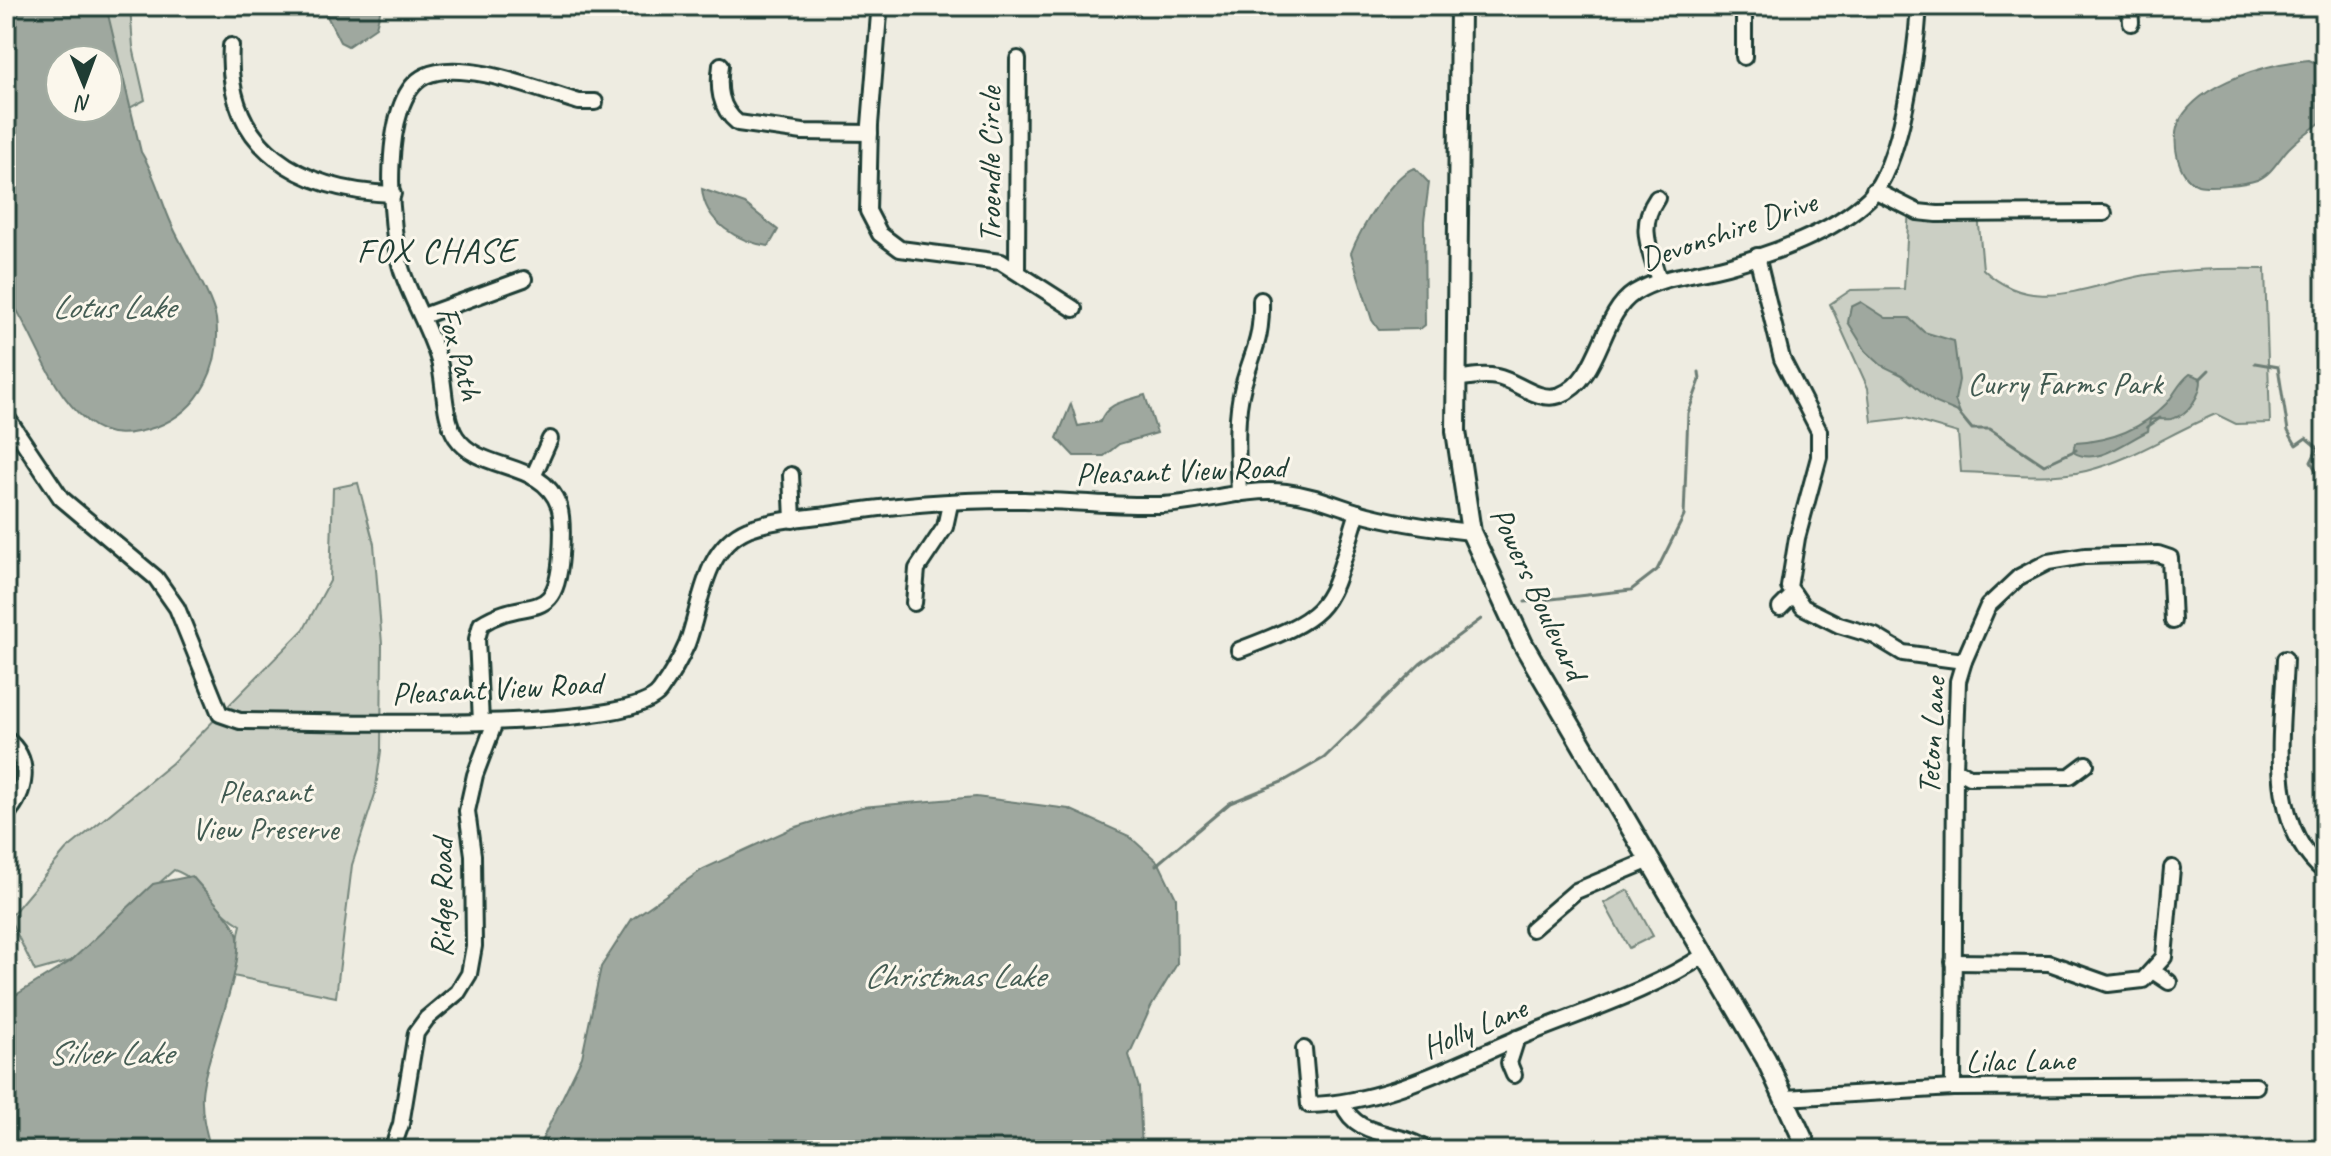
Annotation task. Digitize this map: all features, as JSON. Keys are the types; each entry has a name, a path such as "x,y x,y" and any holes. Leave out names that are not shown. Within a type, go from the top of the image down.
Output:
{"main road":[{"name":"Powers Boulevard","path":"1460,6 1456,431 1471,532 1523,644 1706,954 1785,1098 1808,1150"}],"street":[{"path":"875,6 879,14 868,211 880,234 900,249 1001,262 1074,309"},
{"path":"1744,6 1744,57"},
{"name":"Devonshire Drive","path":"1455,379 1497,377 1543,396 1561,395 1578,380 1597,354 1630,296 1659,281 1757,256 1839,221 1874,190 1895,142 1907,97 1919,6"},
{"path":"2130,6 2131,23"},
{"path":"231,46 230,64 236,100 253,136 307,179 366,193 393,194"},
{"name":"Troendle Circle","path":"1017,271 1018,59"},
{"path":"721,65 720,95 724,107 738,123 803,132 870,133"},
{"name":"Fox Path","path":"488,722 477,639 481,624 496,614 542,603 553,596 559,585 559,507 545,485 468,450 455,436 439,361 403,272 392,227 395,120 407,93 425,76 447,72 480,74 579,102 595,102"},
{"path":"1874,190 1918,212 1937,214 2104,213"},
{"path":"1657,198 1646,214 1646,228 1659,281"},
{"path":"1757,256 1782,359 1819,431 1819,457 1791,567 1789,587 1803,607 1839,625 1875,636 1903,653 1964,661"},
{"path":"423,316 524,279"},
{"path":"1239,494 1237,443 1243,387 1262,332 1261,300"},
{"name":"Pleasant View Road","path":"6,416 61,498 156,578 177,608 220,714 240,721 488,722 608,712 658,696 686,646 716,556 732,539 749,529 793,520 866,509 1019,500 1159,505 1253,490 1323,498 1358,512 1426,527 1471,532"},
{"path":"533,477 550,439"},
{"path":"791,475 793,520"},
{"path":"914,603 917,569 945,527 950,504"},
{"path":"1239,650 1308,622 1330,600 1358,512"},
{"name":"Teton Lane","path":"1953,1088 1958,681 1988,606 2019,577 2048,562 2085,556 2158,554 2170,558 2173,621"},
{"path":"1780,608 1794,594"},
{"path":"2285,659 2284,805 2294,837 2310,860 2325,872"},
{"name":"Ridge Road","path":"392,1150 401,1124 416,1033 427,1018 458,992 469,974 474,946 473,855 467,811 488,722"},
{"path":"6,739 14,745 25,783 21,798 6,815"},
{"path":"1955,769 1969,777 2070,776 2086,764"},
{"path":"1532,929 1576,891 1650,860"},
{"path":"1953,962 2049,963 2108,984 2125,985 2143,980 2154,972 2164,957 2172,868"},
{"name":"Holly Lane","path":"1304,1049 1309,1105 1343,1104 1392,1092 1645,986 1706,954"},
{"path":"2154,972 2169,982"},
{"path":"1514,1075 1509,1063 1517,1038"},
{"name":"Lilac Lane","path":"1785,1098 1953,1088 2256,1086"},
{"path":"1343,1104 1346,1114 1361,1128 1412,1142 1427,1150"}],"green space":[{"path":"103,6 130,6 133,47 145,100 124,111 124,44 107,44"},
{"name":"Curry Farms Park","path":"1909,208 1978,214 1983,269 2003,284 2024,292 2044,295 2066,293 2131,278 2182,271 2265,269 2270,423 2236,424 2216,414 2103,466 2071,474 2040,476 1961,472 1958,433 1906,418 1872,422 1868,388 1830,304 1851,290 1904,289"},
{"name":"Pleasant View Preserve","path":"358,483 374,544 382,644 381,751 375,794 352,865 336,997 233,976 241,925 193,881 174,870 71,961 35,971 9,918 66,850 172,763 304,629 330,581 333,488"},
{"path":"1628,890 1653,936 1629,948 1604,903"}],"water":[{"name":"Lotus Lake","path":"6,6 106,6 115,44 44,44 44,124 124,124 124,81 141,152 172,225 214,310 217,336 212,369 196,398 172,419 138,432 120,434 103,431 87,421 62,393 6,293"},
{"path":"322,6 381,8 376,27 348,46 340,42"},
{"path":"2309,60 2325,67 2325,119 2295,142 2272,170 2257,180 2211,186 2191,181 2180,166 2176,147 2177,128 2190,107 2203,95 2237,77 2275,65"},
{"path":"1415,168 1429,183 1424,221 1425,325 1420,329 1379,330 1372,320 1351,253 1387,192 1406,172"},
{"path":"702,189 745,204 778,230 769,246 746,240 725,229 709,212"},
{"path":"1861,302 1886,318 1909,318 1924,332 1954,341 1959,380 1955,400 1960,413 1934,402 1866,351 1848,322 1851,307"},
{"path":"2190,374 2201,378 2201,384 2193,403 2183,414 2171,419 2150,420 2148,431 2101,455 2082,456 2073,452 2075,443 2113,437 2146,421 2166,404"},
{"path":"1145,395 1157,433 1119,444 1104,456 1074,456 1057,438 1071,404 1078,426 1100,422 1112,406"},
{"name":"Christmas Lake","path":"976,797 1069,809 1129,836 1159,863 1176,898 1177,964 1151,1007 1129,1055 1139,1088 1142,1150 537,1150 582,1057 601,967 632,919 703,869 793,828 862,807"},
{"name":"Silver Lake","path":"192,876 231,921 238,941 232,983 202,1095 203,1116 211,1150 6,1150 6,1001 71,961 153,884"}],"waterway":[{"path":"2255,363 2278,367 2288,431 2296,445 2306,438 2318,448 2311,462 2325,486"},
{"path":"2200,379 2209,370"},
{"path":"1525,602 1631,590 1657,570 1684,516 1688,413 1700,380 1699,372"},
{"path":"1958,412 1972,429 1990,429 2044,465 2076,450"},
{"path":"2147,427 2160,418"},
{"path":"1156,865 1230,803 1284,781 1324,758 1420,664 1481,619"}],"district":[{"name":"FOX CHASE","path":"437,250"}]}
